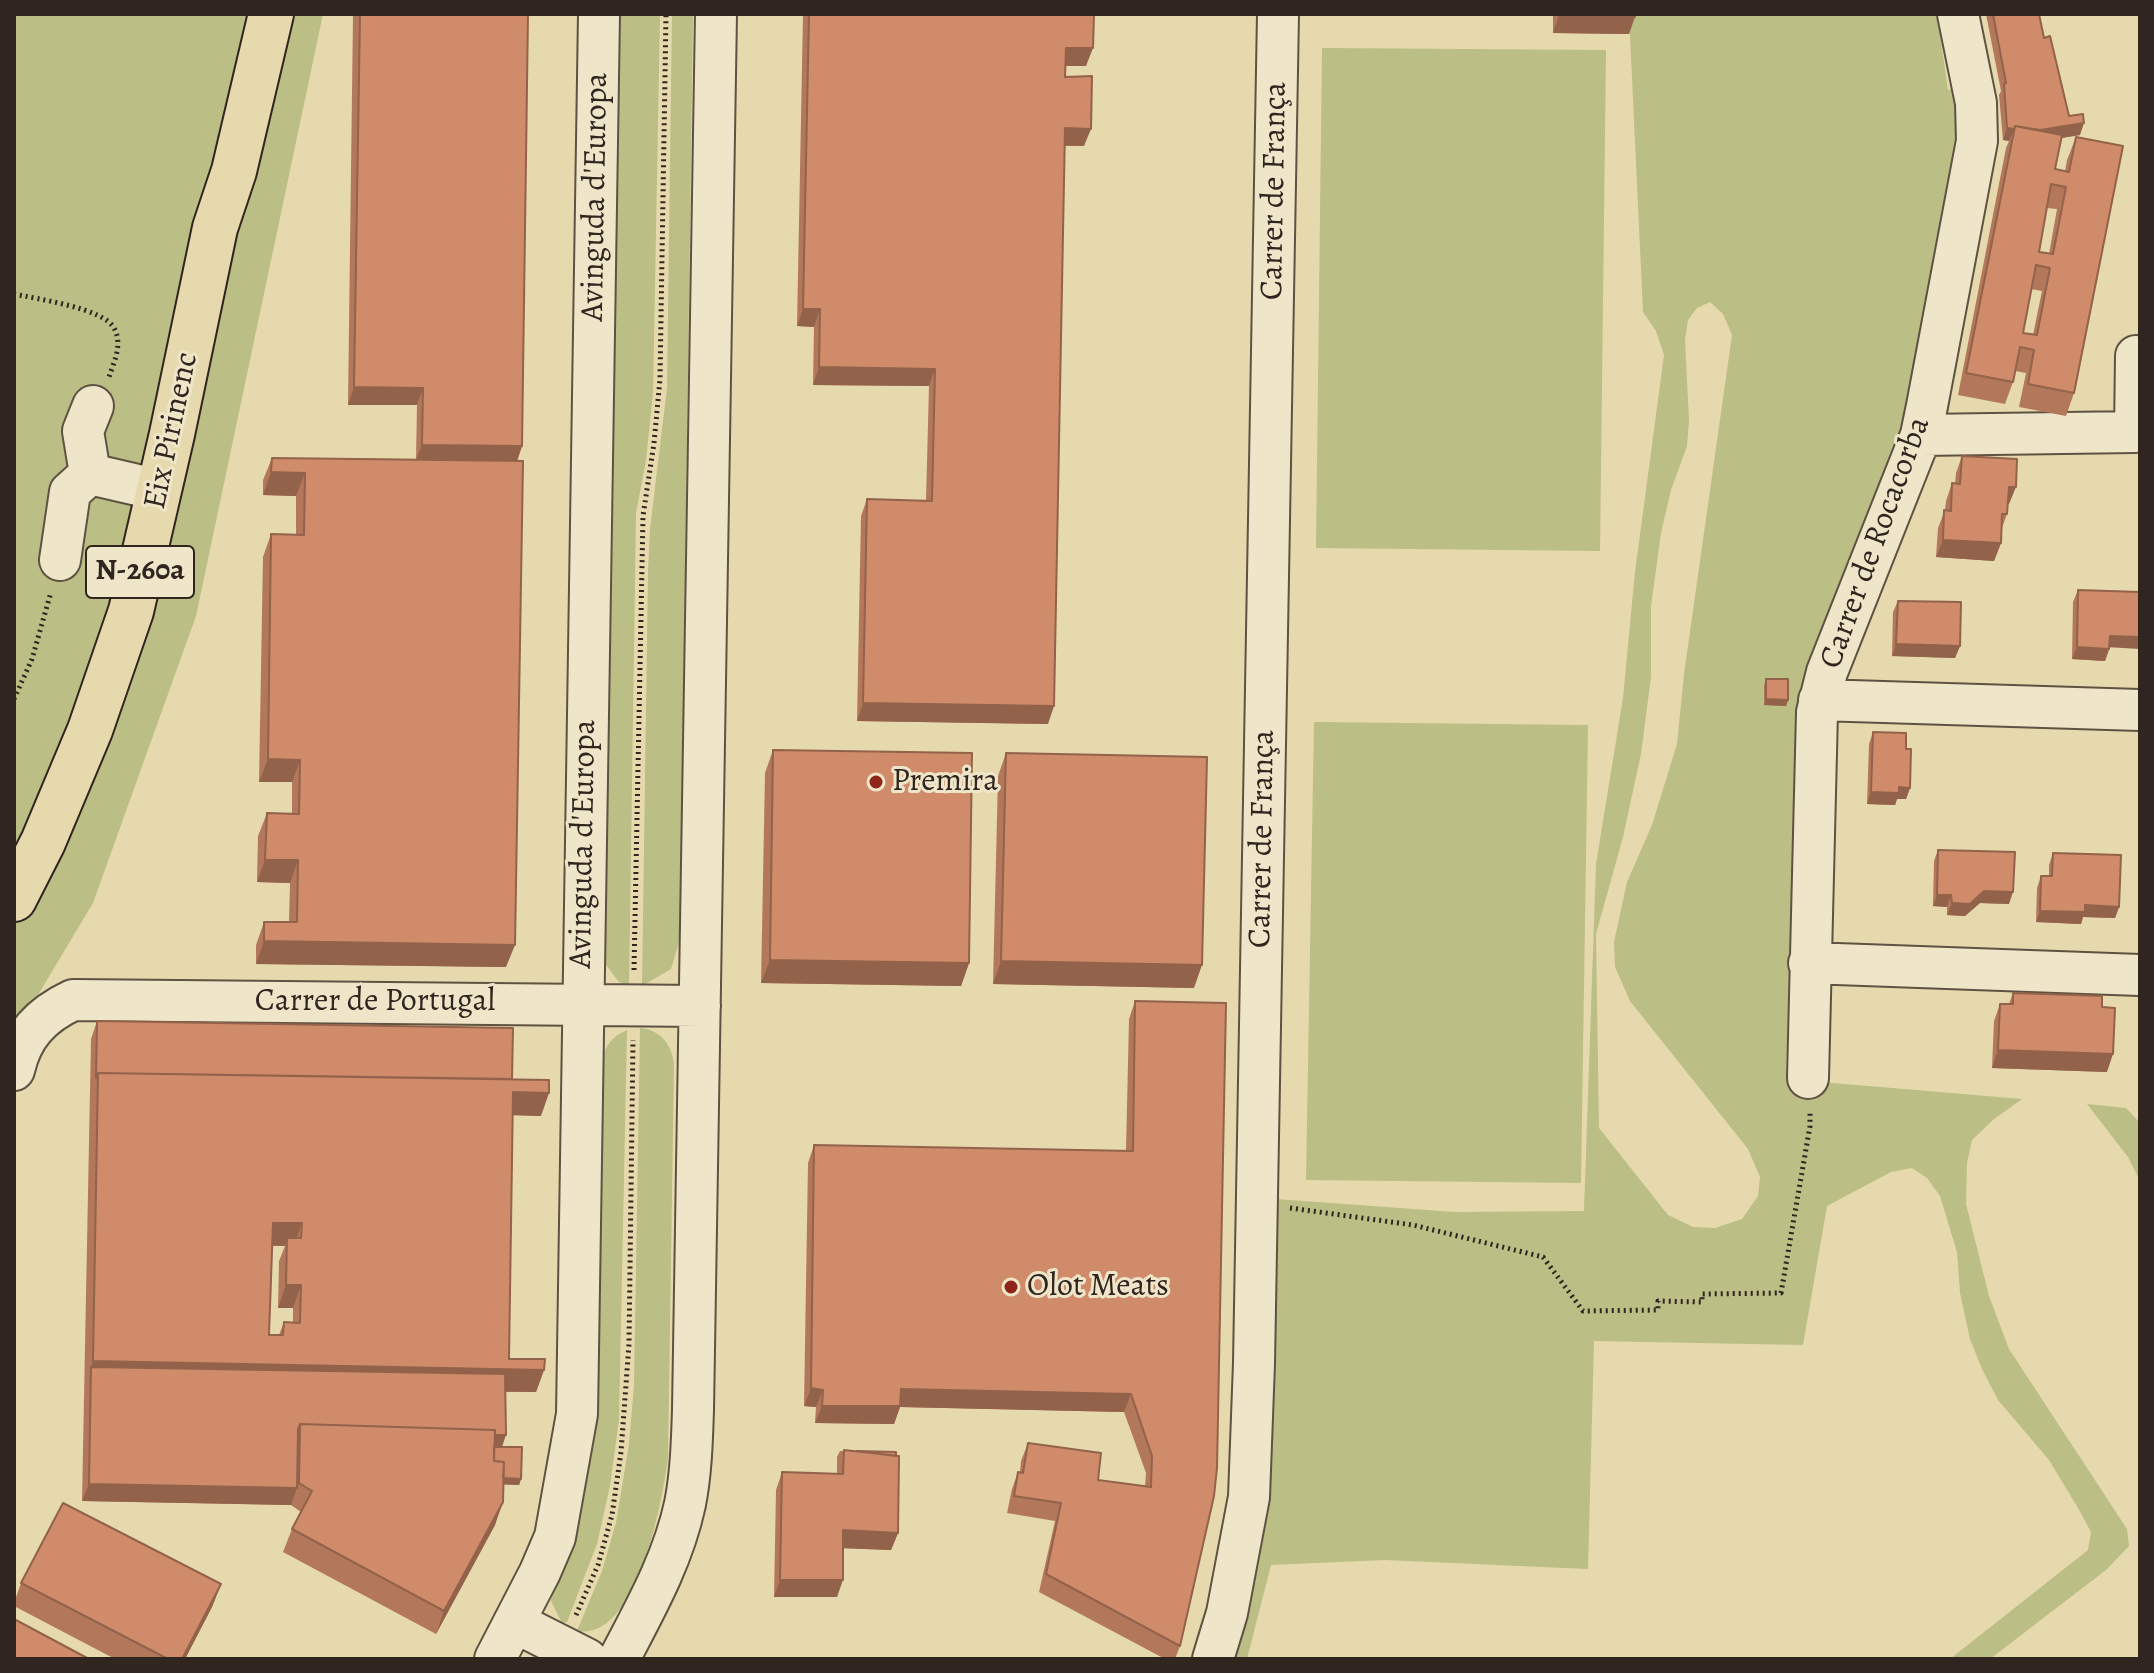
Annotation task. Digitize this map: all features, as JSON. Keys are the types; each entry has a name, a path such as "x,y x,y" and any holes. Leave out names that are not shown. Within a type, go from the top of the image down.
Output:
{"main road":[{"name":"Eix Pirinenc","path":"215,228 214,170 241,14"},
{"name":"Eix Pirinenc","path":"14,899 43,842 90,730 131,611 215,228 234,171 271,14"}],"street":[{"name":"Avinguda d'Europa","path":"495,1659 555,1537 577,1414 581,1004 599,14"},
{"path":"619,1659 660,1581 676,1538 685,1503 693,1410 716,14"},
{"name":"Carrer de França","path":"1213,1659 1227,1613 1249,1497 1278,14"},
{"name":"Carrer de Rocacorba","path":"1808,1078 1819,700 1827,672 1921,435 1977,141 1976,103 1958,14"},
{"path":"1921,435 2135,432 2136,356"},
{"path":"90,474 83,431 93,406"},
{"path":"90,474 159,490"},
{"path":"60,560 70,492 90,474"},
{"path":"1819,700 2140,710"},
{"path":"1809,963 2140,975"},
{"name":"Carrer de Portugal","path":"14,1070 24,1041 35,1025 53,1009 73,1000 700,1006"},
{"path":"514,1622 574,1653"}],"path":[{"path":"574,1653 612,1515 621,1452 629,1344 643,516 660,379 666,14"},
{"path":"14,294 103,316 115,329 118,351 93,406"},
{"path":"14,699 32,659 60,560"},
{"path":"1257,1206 1309,1209 1413,1225 1543,1257 1583,1311 1658,1310 1658,1301 1702,1302 1702,1294 1781,1293 1810,1126 1808,1078"}],"green space":[{"path":"14,14 323,14 196,616 93,903 14,1035"},
{"path":"618,14 660,14 653,393 646,461 636,513 629,987 618,981 604,962"},
{"path":"672,14 693,14 680,939 671,969 642,986 648,573 650,529 667,388"},
{"path":"1629,14 1937,14 1948,90 1955,88 1957,122 1953,173 1905,420 1801,695 1786,1079 2022,1099 1972,1140 1967,1163 1966,1204 1989,1296 2009,1349 2127,1529 2129,1546 2106,1570 1990,1659 1950,1659 2088,1550 2091,1532 2049,1460 1998,1400 1982,1369 1970,1339 1960,1293 1957,1252 1940,1196 1927,1178 1912,1168 1891,1172 1827,1206 1803,1345 1594,1341 1588,1569 1385,1560 1271,1565 1247,1659 1230,1659 1254,1578 1270,1472 1276,1199 1455,1212 1584,1211 1596,864 1623,698 1635,572 1664,355 1656,331 1643,312","holes":["1710,302 1723,314 1732,335 1677,744 1652,825 1627,882 1614,942 1615,967 1630,1001 1748,1149 1760,1177 1758,1196 1742,1219 1715,1228 1693,1227 1668,1215 1599,1128 1596,934 1623,837 1641,754 1651,677 1651,606 1661,533 1671,490 1687,446 1689,421 1685,340 1688,320 1697,308"]},
{"path":"1322,48 1606,50 1600,551 1316,548"},
{"path":"1314,722 1588,725 1581,1183 1306,1180"},
{"path":"640,1028 654,1032 664,1040 674,1064 668,1457 653,1533 631,1592 616,1614 598,1628 577,1631 602,1571 616,1523 629,1444 634,1386"},
{"path":"627,1030 619,1420 610,1486 597,1544 567,1622 562,1623 551,1601 602,1060 610,1042"},
{"path":"2087,1104 2126,1108 2140,1123 2140,1181 2128,1157"}],"building":[{"path":"360,14 528,14 522,446 422,445 423,388 354,387"},
{"path":"809,14 1094,14 1093,48 1066,48 1065,77 1092,76 1091,129 1065,128 1054,706 863,703 867,499 932,501 935,369 819,367 820,309 803,309"},
{"path":"1635,14 1635,17 1559,15"},
{"path":"1993,14 2039,14 2044,38 2050,36 2069,116 2083,114 2084,123 2040,130 2015,126 2014,129 2007,128 2006,83"},
{"path":"2015,126 2062,135 2055,169 2069,172 2076,137 2123,146 2074,393 2028,384 2034,350 2020,347 2013,382 1966,373","holes":["2051,184 2066,187 2053,254 2039,252","2036,265 2050,268 2037,335 2023,333"]},
{"path":"1962,456 2017,459 2016,487 2009,487 2007,514 2002,514 2001,543 1943,540 1944,510 1951,511 1952,483 1960,484"},
{"path":"272,458 523,461 515,945 264,941 264,922 297,922 298,860 265,860 267,813 299,814 300,760 268,759 271,534 304,535 305,473 271,472"},
{"path":"2078,590 2140,592 2140,637 2110,636 2109,649 2077,647"},
{"path":"1898,601 1961,602 1960,646 1896,644"},
{"path":"1766,679 1788,679 1788,700 1766,699"},
{"path":"1873,732 1906,733 1906,749 1911,749 1910,788 1899,787 1899,793 1871,792"},
{"path":"773,750 972,753 969,963 770,960"},
{"path":"1006,753 1207,757 1202,965 1001,961"},
{"path":"1938,850 2015,852 2013,892 1984,891 1970,904 1952,903 1951,895 1937,895"},
{"path":"2053,853 2121,855 2119,907 2085,905 2085,912 2040,911 2041,876 2052,876"},
{"path":"2013,993 2102,996 2102,1007 2115,1008 2113,1054 1998,1050 2000,1004 2013,1004"},
{"name":"Olot Meats","path":"1135,1001 1226,1003 1217,1468 1214,1496 1180,1646 1046,1574 1061,1503 1014,1496 1018,1472 1023,1473 1028,1443 1101,1453 1098,1480 1151,1487 1152,1456 1131,1394 901,1389 900,1406 822,1406 823,1390 811,1388 814,1145 1133,1151"},
{"path":"97,1021 513,1028 512,1079 98,1073 96,1078"},
{"path":"98,1073 549,1080 549,1093 513,1092 509,1359 545,1359 544,1370 93,1361","holes":["273,1223 302,1223 301,1238 287,1238 286,1285 301,1285 300,1323 284,1322 283,1335 269,1335"]},
{"path":"91,1367 505,1374 506,1435 495,1435 495,1430 300,1424 297,1488 89,1484"},
{"path":"300,1424 495,1430 494,1461 504,1462 503,1502 444,1611 292,1529 312,1491 299,1483"},
{"path":"494,1447 522,1447 521,1479 503,1478 504,1462 494,1461"},
{"path":"844,1450 899,1456 898,1533 843,1530 843,1580 780,1580 782,1472 843,1474"},
{"path":"857,1451 896,1452 896,1456"},
{"path":"63,1503 221,1584 182,1659 168,1659 21,1583"},
{"path":"14,1619 89,1659 14,1659"}],"place":[{"name":"Premira","path":"876,782"},
{"name":"Olot Meats","path":"1011,1287"}]}
